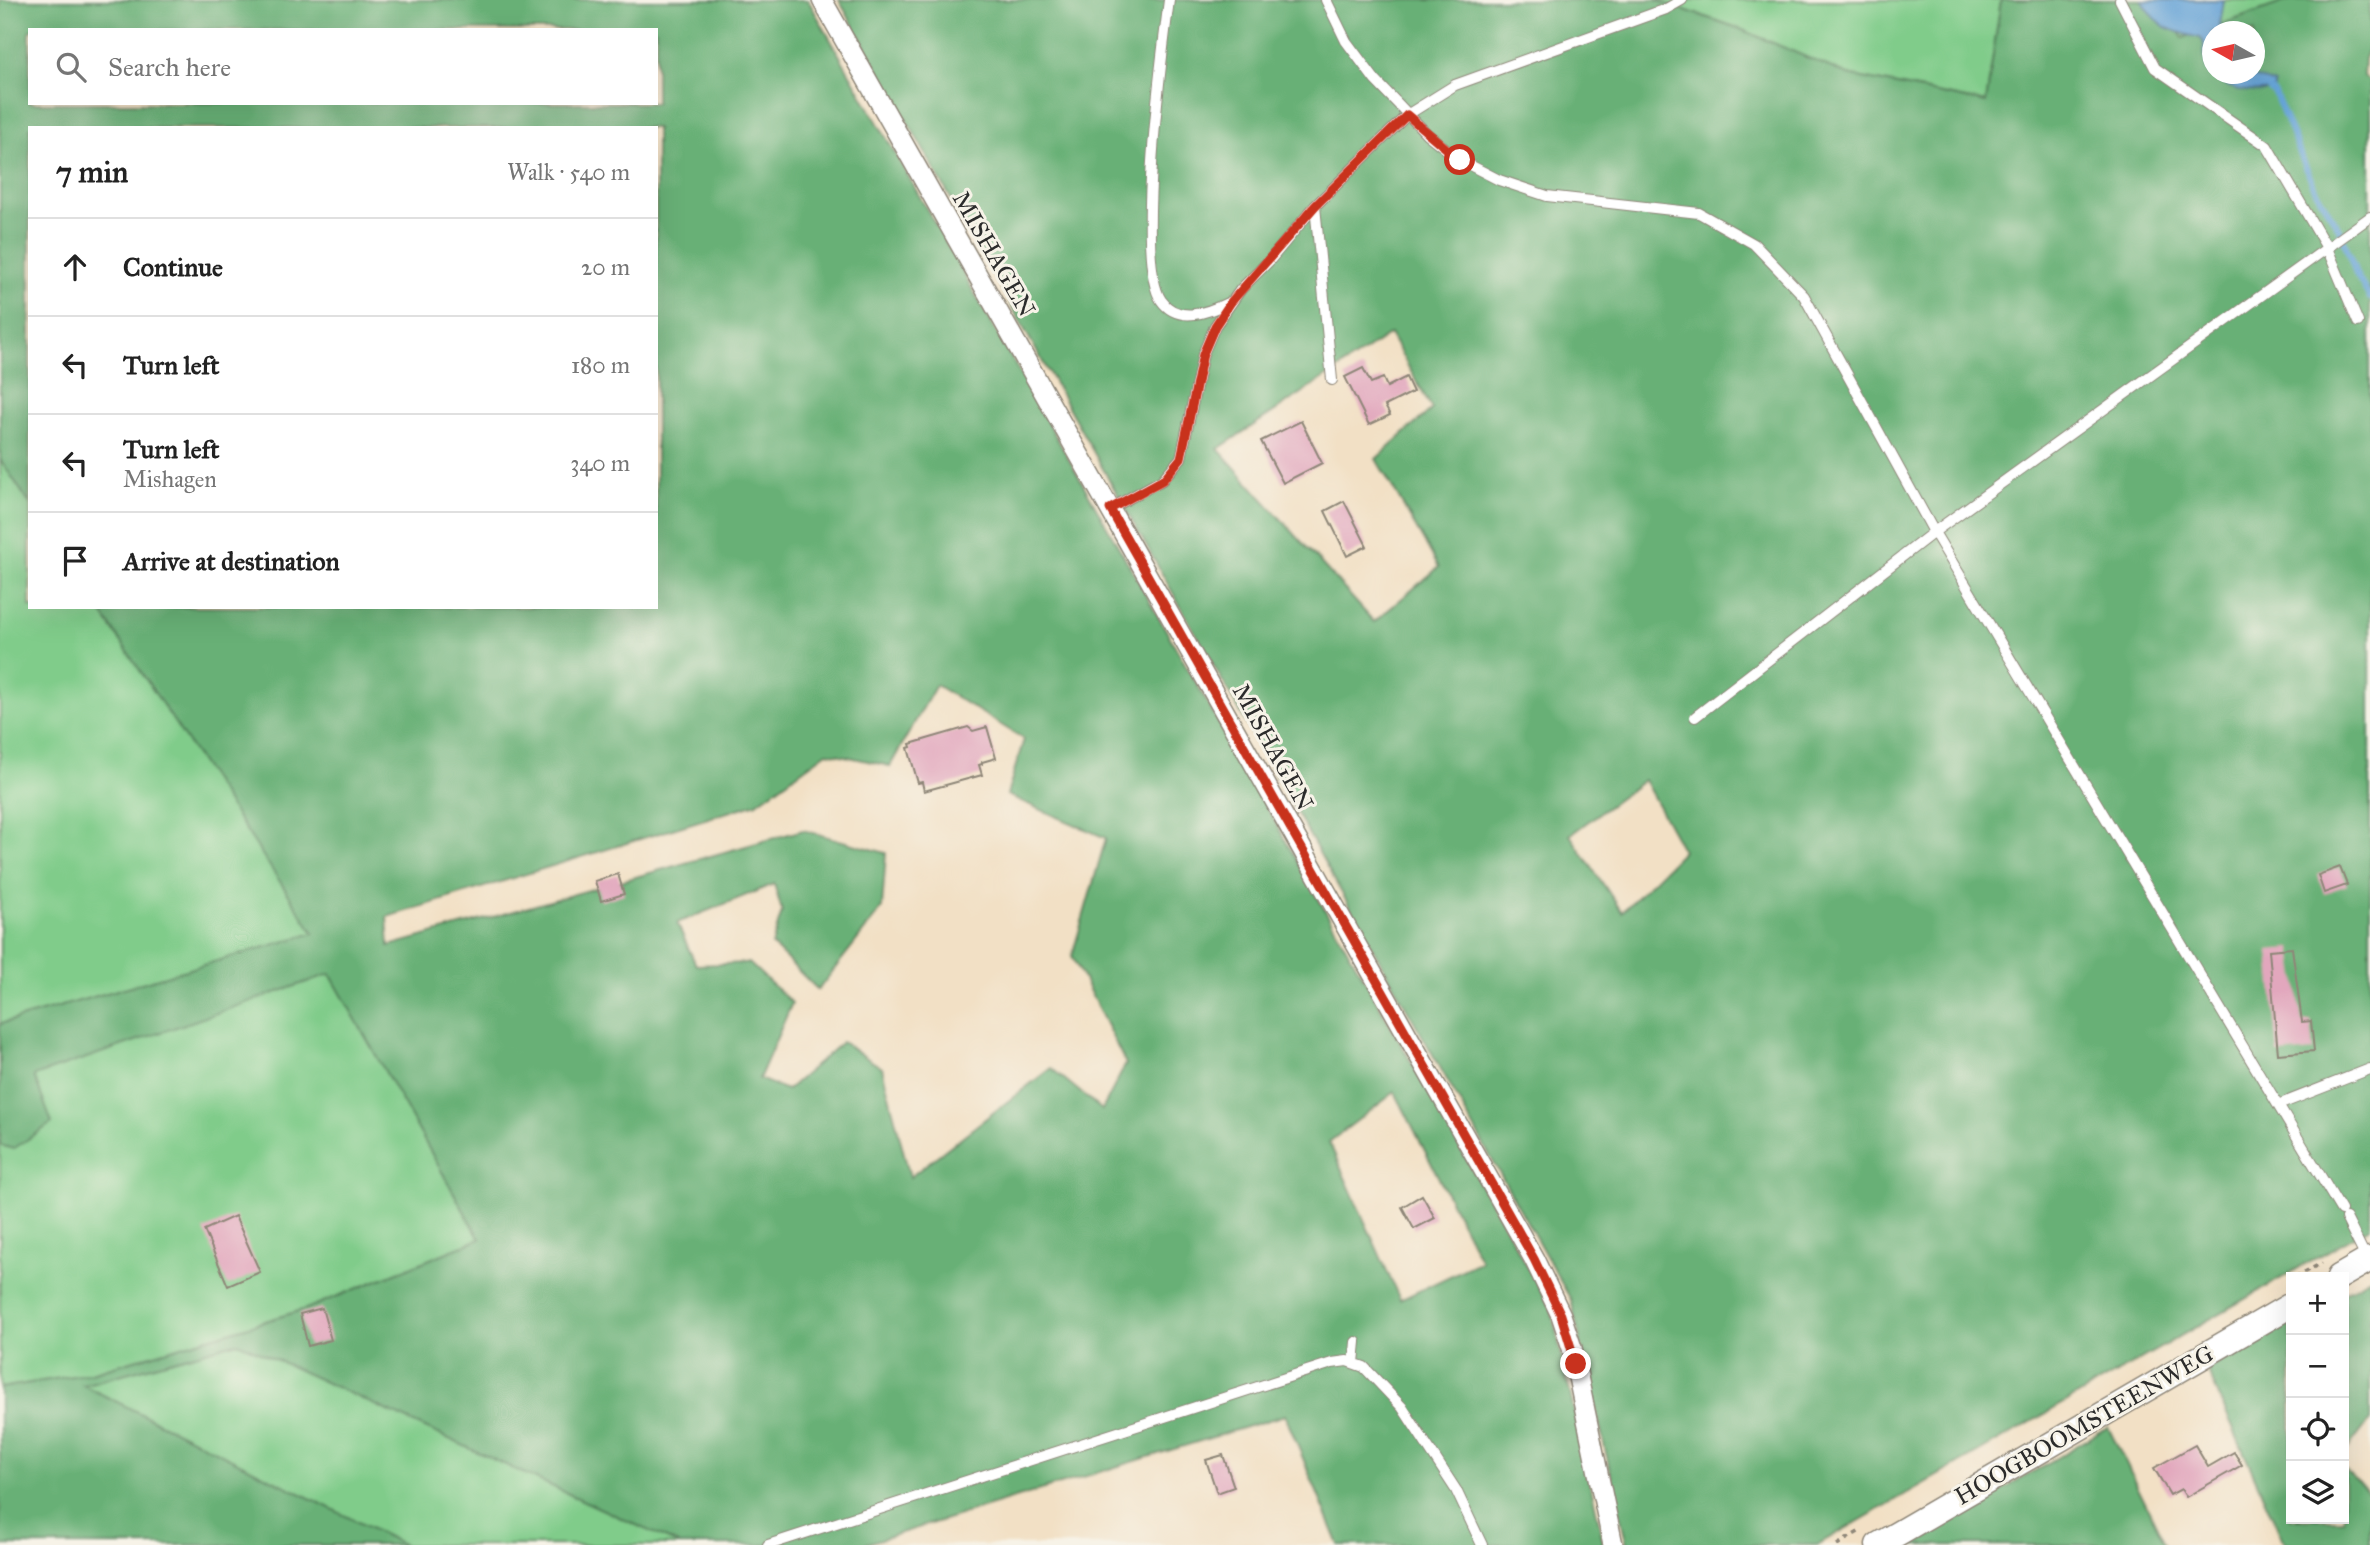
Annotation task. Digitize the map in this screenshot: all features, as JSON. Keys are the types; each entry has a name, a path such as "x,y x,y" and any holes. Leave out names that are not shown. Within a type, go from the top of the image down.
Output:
{"street":[{"name":"MISHAGEN","path":"822,0 1549,1288 1572,1348 1613,1545"},
{"path":"2348,1272 2369,1260"},
{"name":"HOOGBOOMSTEENWEG","path":"1878,1545 2286,1308"}],"lane":[{"path":"1169,0 1157,96 1151,261 1161,300 1175,311 1192,315 1208,313 1231,302"},
{"path":"1326,0 1346,41 1375,80 1407,115 1460,160 1499,180 1547,196 1699,213 1754,244 1804,296 1934,531 2344,1214 2369,1260"},
{"path":"1110,509 1163,480 1181,458 1203,354 1215,326 1231,302 1315,206 1407,115 1455,85 1666,9 1682,0"},
{"path":"2120,0 2155,68 2267,146 2327,248 2358,322"},
{"path":"1315,206 1332,380"},
{"path":"1695,717 1934,531 2370,217"},
{"path":"2278,1105 2370,1069"},
{"path":"1354,1363 1356,1342"},
{"path":"768,1545 1332,1363 1347,1361 1364,1367 1402,1407 1456,1490 1482,1545"}],"green space":[{"path":"0,0 808,0 1551,1308 1604,1545 1339,1545 1285,1415 862,1545 680,1545 238,1342 83,1385 404,1545 0,1545 0,1388 91,1373 306,1309 480,1239 330,974 34,1076 52,1123 13,1149 0,1145 0,1024 314,933 99,609 658,609 658,126 28,126 28,501 0,459","holes":["936,685 1024,739 1007,795 1106,838 1072,956 1126,1064 1102,1110 1051,1068 910,1177 882,1068 842,1042 787,1090 759,1079 792,1003 749,963 696,965 677,923 774,884 782,911 772,945 818,990 882,908 886,853 803,830 389,946 387,917 757,803 827,752 890,766","1395,1092 1481,1261 1400,1300 1329,1142"]},
{"path":"839,0 1655,0 1738,28 1848,75 1986,103 2001,0 2157,0 2183,38 2202,31 2202,84 2265,84 2265,21 2231,21 2290,0 2370,0 2370,43 2364,59 2363,76 2370,82 2370,1227 2292,1272 2286,1272 2286,1275 1817,1545 1627,1545 1571,1300","holes":["1390,334 1432,409 1376,459 1439,567 1374,622 1218,449","1644,780 1683,851 1622,912 1570,835"]},
{"path":"1655,0 2001,0 1986,103 1848,75 1738,28"},
{"path":"2157,0 2290,0 2232,21 2202,21 2202,32 2183,39"},
{"path":"0,459 28,501 28,609 99,609 315,933 0,1024"},
{"path":"330,973 480,1239 306,1309 91,1373 0,1388 0,1145 13,1148 34,1076"},
{"path":"2370,1278 2370,1420 2349,1447 2349,1335 2349,1290"},
{"path":"2286,1325 2286,1524 2349,1524 2349,1474 2370,1494 2370,1545 2285,1545 2207,1370"},
{"path":"238,1342 680,1545 404,1545 82,1385"},
{"path":"2108,1427 2166,1545 1911,1545"}],"water":[{"path":"2142,0 2224,0 2221,21 2202,21 2202,40 2172,30 2155,18"},
{"path":"2265,81 2274,84 2274,88 2247,91 2224,84 2265,84"}],"building":[{"path":"1363,368 1371,383 1383,378 1387,387 1406,377 1413,392 1385,406 1390,415 1369,425 1345,377"},
{"path":"1301,421 1322,463 1283,483 1261,441"},
{"path":"1344,501 1367,546 1347,556 1325,511"},
{"path":"968,727 973,731 987,727 996,758 979,765 982,775 924,791 922,782 918,783 908,748 911,747 910,744"},
{"path":"2340,867 2347,885 2324,893 2318,875"},
{"path":"618,874 624,894 601,901 595,881"},
{"path":"2292,948 2302,1022 2311,1021 2314,1051 2278,1054 2269,950"},
{"path":"1422,1195 1435,1218 1414,1229 1402,1207"},
{"path":"235,1216 260,1272 228,1286 204,1230"},
{"path":"322,1308 331,1340 308,1346 300,1314"},
{"path":"2195,1445 2208,1467 2234,1452 2242,1465 2186,1497 2181,1489 2170,1495 2154,1468"},
{"path":"1223,1455 1234,1487 1217,1493 1206,1460"}],"waterway":[{"path":"2266,86 2275,94 2315,189 2341,232 2356,274 2370,298"}],"route":[{"path":"1460,160 1407,115 1315,206 1270,260 1241,289 1215,326 1203,354 1186,441 1181,458 1173,470 1163,480 1110,509 1534,1259 1561,1315 1576,1364"}]}
